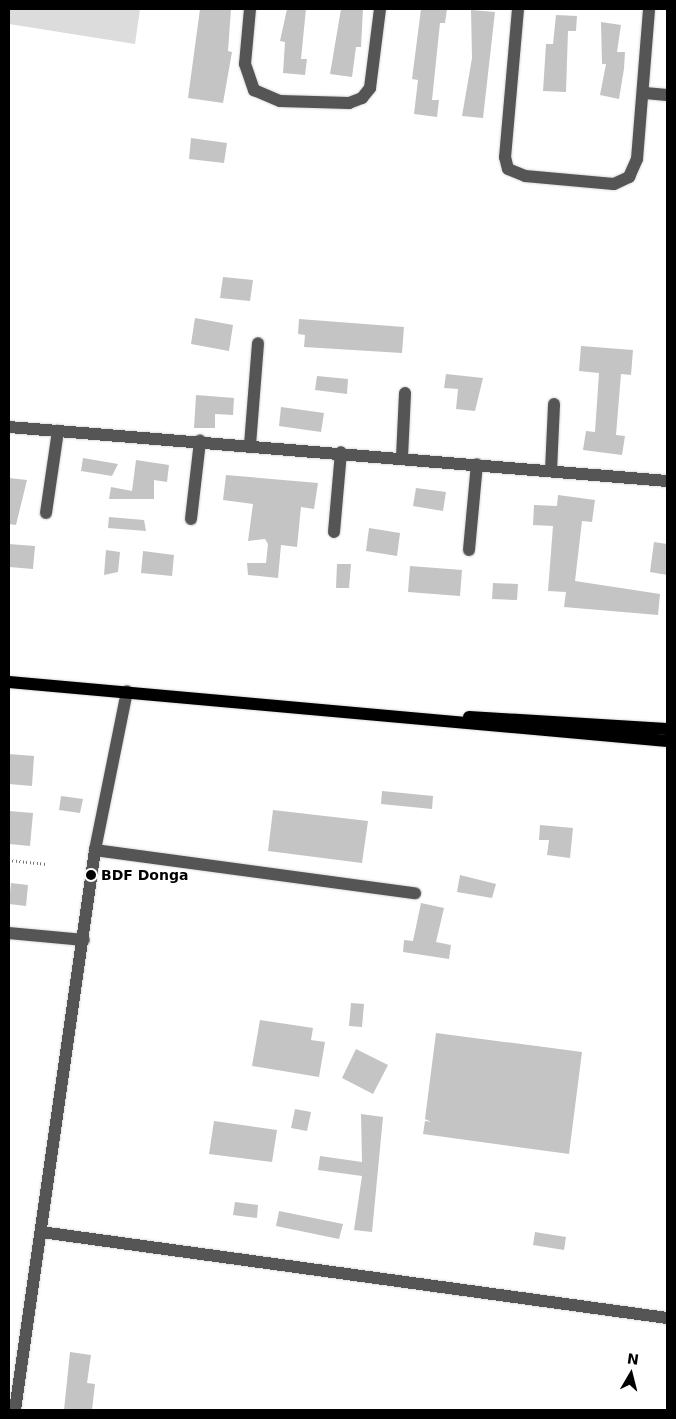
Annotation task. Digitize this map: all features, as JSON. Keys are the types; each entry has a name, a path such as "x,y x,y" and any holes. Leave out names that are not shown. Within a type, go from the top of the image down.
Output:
{"main road":[{"path":"9,682 444,718 667,741"},
{"path":"444,718 488,716 667,729"}],"street":[{"path":"250,9 245,64 254,90 280,101 349,103 362,98 370,88 380,9"},
{"path":"518,9 505,157 511,172 609,184 625,181 635,167 645,93 649,9"},
{"path":"645,93 667,95"},
{"path":"250,445 258,343"},
{"path":"402,456 405,393"},
{"path":"551,471 554,404"},
{"path":"9,427 402,456 667,481"},
{"path":"46,513 58,431"},
{"path":"191,519 200,441"},
{"path":"334,532 340,452"},
{"path":"469,550 477,464"},
{"path":"15,1410 96,850 127,692"},
{"path":"96,850 415,893"},
{"path":"9,933 84,940"},
{"path":"41,1232 667,1318"}],"path":[{"path":"9,860 47,864"}],"shaded area":[{"path":"9,9 140,9 135,44 9,24"}],"building":[{"path":"200,9 231,9 228,51 232,52 223,103 188,98"},
{"path":"287,9 306,9 301,59 307,59 305,75 283,73 285,42 280,41"},
{"path":"341,9 363,9 361,47 356,47 352,77 330,74"},
{"path":"421,9 447,9 445,23 440,23 432,100 439,100 437,117 414,114 418,80 412,79"},
{"path":"471,10 495,12 483,118 462,116 472,58"},
{"path":"556,15 577,16 576,31 568,31 566,92 543,91 546,44 553,44"},
{"path":"601,22 621,25 617,52 625,52 619,99 600,95 606,64 602,64"},
{"path":"191,138 227,143 224,163 189,159"},
{"path":"223,277 253,280 250,301 220,298"},
{"path":"195,318 233,325 229,351 191,344"},
{"path":"299,319 404,327 402,353 304,347 305,335 298,334"},
{"path":"581,346 633,350 631,375 621,374 616,435 625,436 622,455 583,450 586,431 595,432 599,373 579,371"},
{"path":"446,374 483,378 475,411 456,409 458,389 444,388"},
{"path":"317,376 348,379 347,394 315,390"},
{"path":"196,395 234,398 233,415 215,414 215,428 194,428"},
{"path":"281,407 324,413 321,432 279,426"},
{"path":"83,458 118,464 112,476 81,471"},
{"path":"136,460 169,465 167,482 154,480 154,499 109,499 111,487 132,491"},
{"path":"226,475 318,483 314,509 301,507 297,547 281,545 278,578 248,575 247,563 266,563 268,544 265,539 248,541 253,504 223,500"},
{"path":"9,478 27,480 16,525 9,524"},
{"path":"416,488 446,492 443,511 413,506"},
{"path":"558,495 595,500 592,522 582,521 575,581 660,594 658,615 564,607 566,592 548,591 553,526 533,525 534,505 557,506"},
{"path":"109,517 144,520 146,531 108,528"},
{"path":"369,528 400,533 397,556 366,551"},
{"path":"654,542 667,544 667,575 650,572"},
{"path":"9,544 35,546 33,569 9,567"},
{"path":"106,550 120,552 118,572 104,575"},
{"path":"143,551 174,555 172,576 141,573"},
{"path":"337,564 351,564 349,588 336,588"},
{"path":"410,566 462,570 460,596 408,592"},
{"path":"493,583 518,584 517,600 492,599"},
{"path":"9,754 34,756 32,786 9,784"},
{"path":"382,791 433,796 432,809 381,804"},
{"path":"61,796 83,799 80,813 59,810"},
{"path":"273,810 368,821 362,863 268,851"},
{"path":"9,811 33,813 30,846 9,844"},
{"path":"540,825 573,828 570,858 547,855 549,840 539,840"},
{"path":"460,875 496,884 492,898 457,892"},
{"path":"11,883 28,885 26,906 9,904"},
{"path":"421,903 444,908 436,942 451,945 449,959 403,952 404,940 413,941"},
{"path":"351,1003 364,1004 362,1027 349,1026"},
{"path":"260,1020 313,1028 311,1040 325,1042 319,1077 252,1066"},
{"path":"436,1033 582,1052 569,1154 423,1134 425,1121 431,1122 425,1119"},
{"path":"356,1049 388,1065 373,1094 342,1078"},
{"path":"295,1109 311,1112 307,1131 291,1128"},
{"path":"361,1114 383,1117 372,1232 354,1230 362,1176 318,1170 320,1156 362,1162"},
{"path":"214,1121 277,1130 272,1162 209,1154"},
{"path":"235,1202 258,1205 257,1218 233,1215"},
{"path":"279,1211 343,1224 339,1239 276,1226"},
{"path":"535,1232 566,1237 564,1250 533,1245"},
{"path":"70,1352 91,1355 87,1383 95,1384 92,1410 64,1410"}],"place":[{"name":"BDF Donga","path":"91,875"}]}
